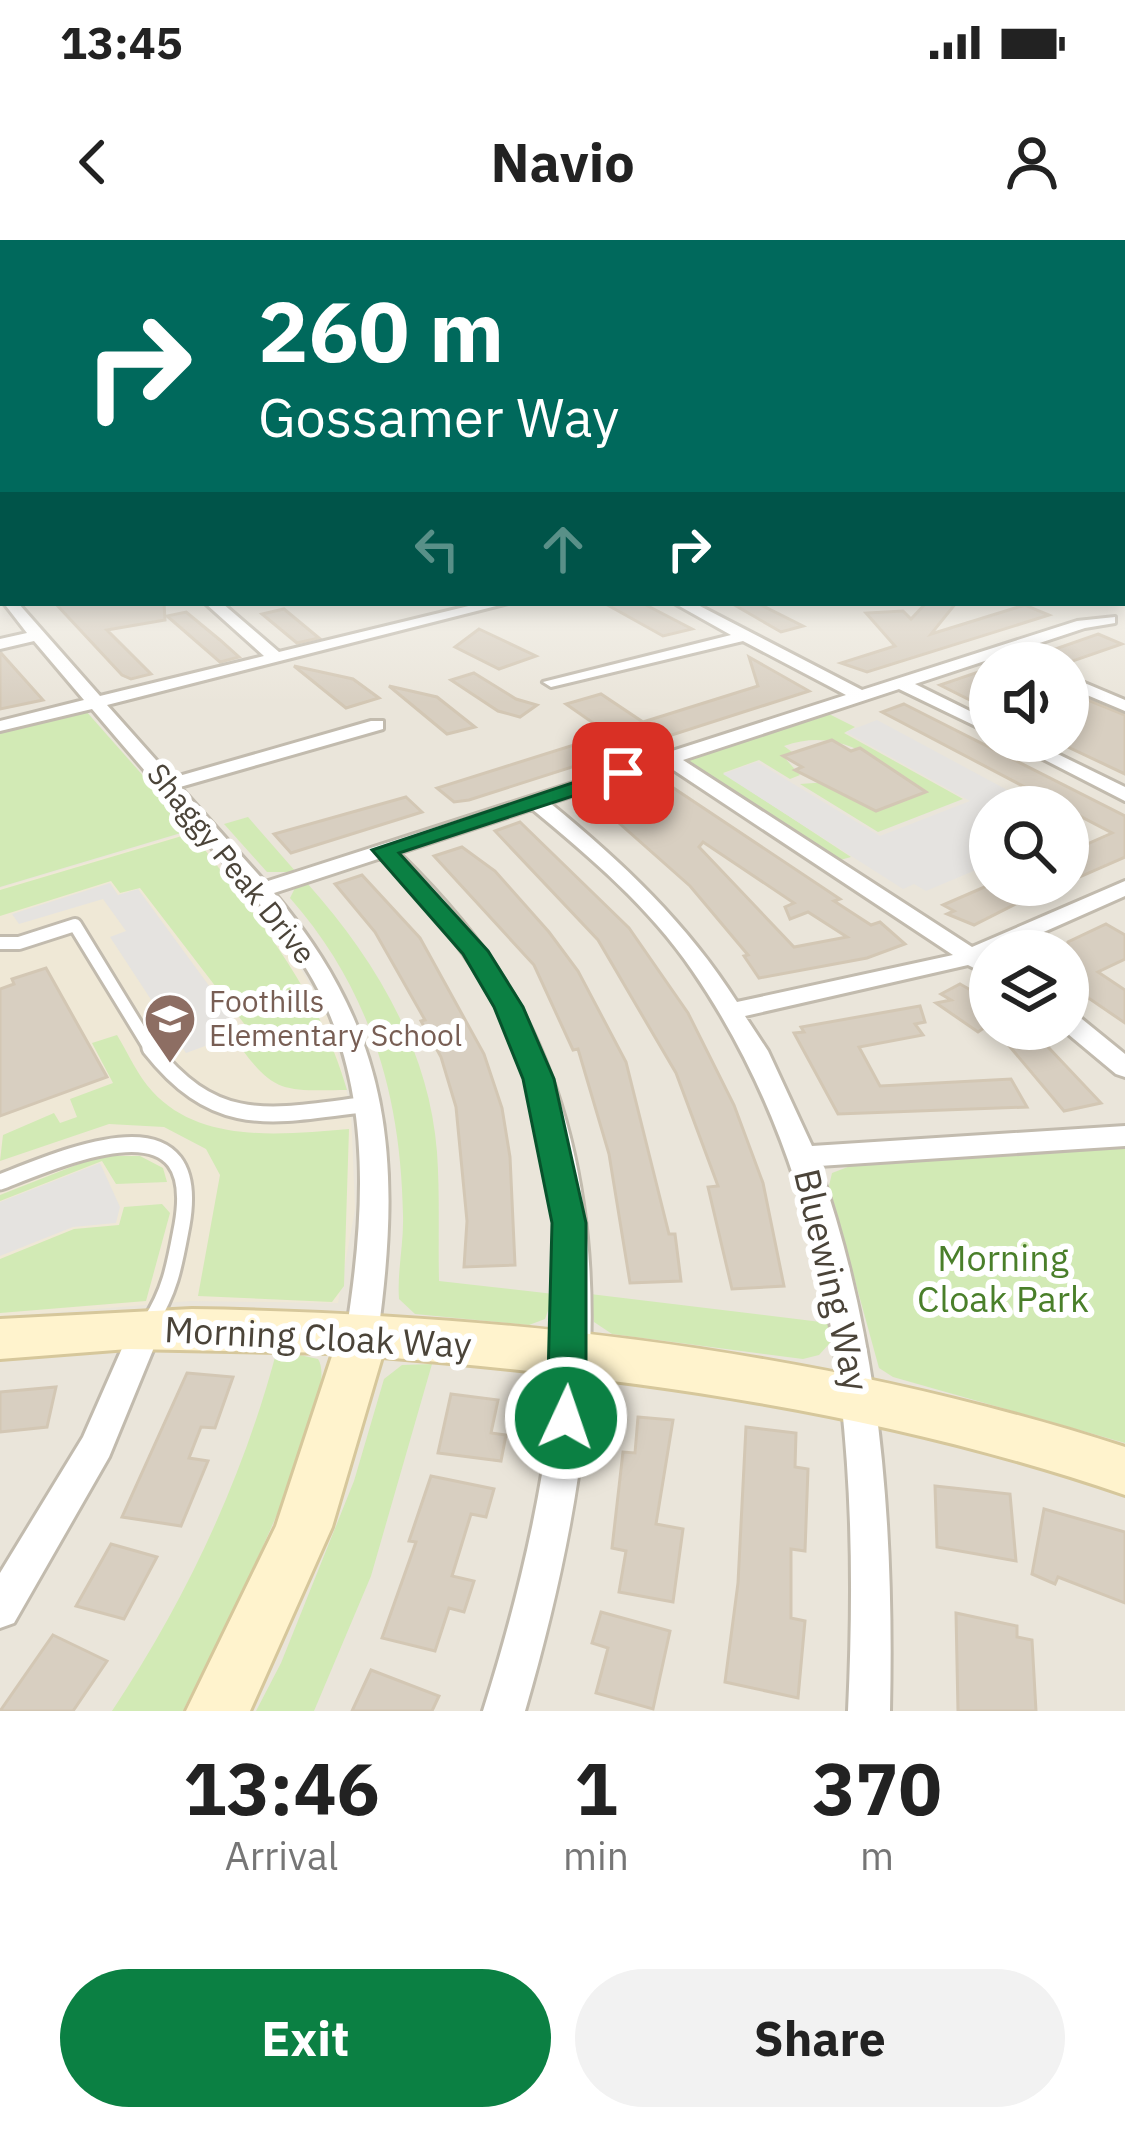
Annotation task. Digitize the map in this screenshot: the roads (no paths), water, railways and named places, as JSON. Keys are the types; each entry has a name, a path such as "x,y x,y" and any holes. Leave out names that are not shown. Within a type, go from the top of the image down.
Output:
{"street":[{"name":"Shaggy Peak Drive","path":"13,606 259,891 326,982 344,1017 370,1104 377,1224 362,1334 321,1488 264,1622 218,1711"},
{"path":"216,606 277,658"},
{"path":"431,606 447,616"},
{"path":"0,726 488,606"},
{"path":"688,606 861,696"},
{"path":"1032,642 1110,620"},
{"path":"0,644 38,635"},
{"path":"550,682 746,636"},
{"path":"259,891 969,661"},
{"path":"900,683 969,718"},
{"path":"1089,690 1125,706"},
{"path":"167,785 376,725"},
{"path":"668,758 969,955"},
{"path":"1059,762 1125,795"},
{"name":"Bluewing Way","path":"535,801 639,893 733,1011 805,1157 851,1334 859,1394 872,1564 869,1711"},
{"path":"384,850 474,951 508,1007 538,1079 569,1223 570,1354 556,1499 504,1711"},
{"path":"1051,930 1118,898"},
{"path":"733,1011 969,965"},
{"path":"1089,1038 1125,1068"},
{"path":"805,1157 1125,1136"},
{"path":"0,1610 97,1445 146,1328"},
{"name":"Morning Cloak Way","path":"0,1339 146,1328 362,1334 570,1354 859,1394 999,1430 1125,1472"}],"lane":[{"path":"0,943 19,943 75,925 178,1087 225,1112 251,1116 370,1104"},
{"path":"0,1182 115,1143 144,1146 176,1162 187,1195 170,1292 146,1328"}],"place":[{"name":"Foothills Elementary School","path":"170,1065"}],"park label":[{"name":"Morning Cloak Park","path":"1003,1278"}]}
